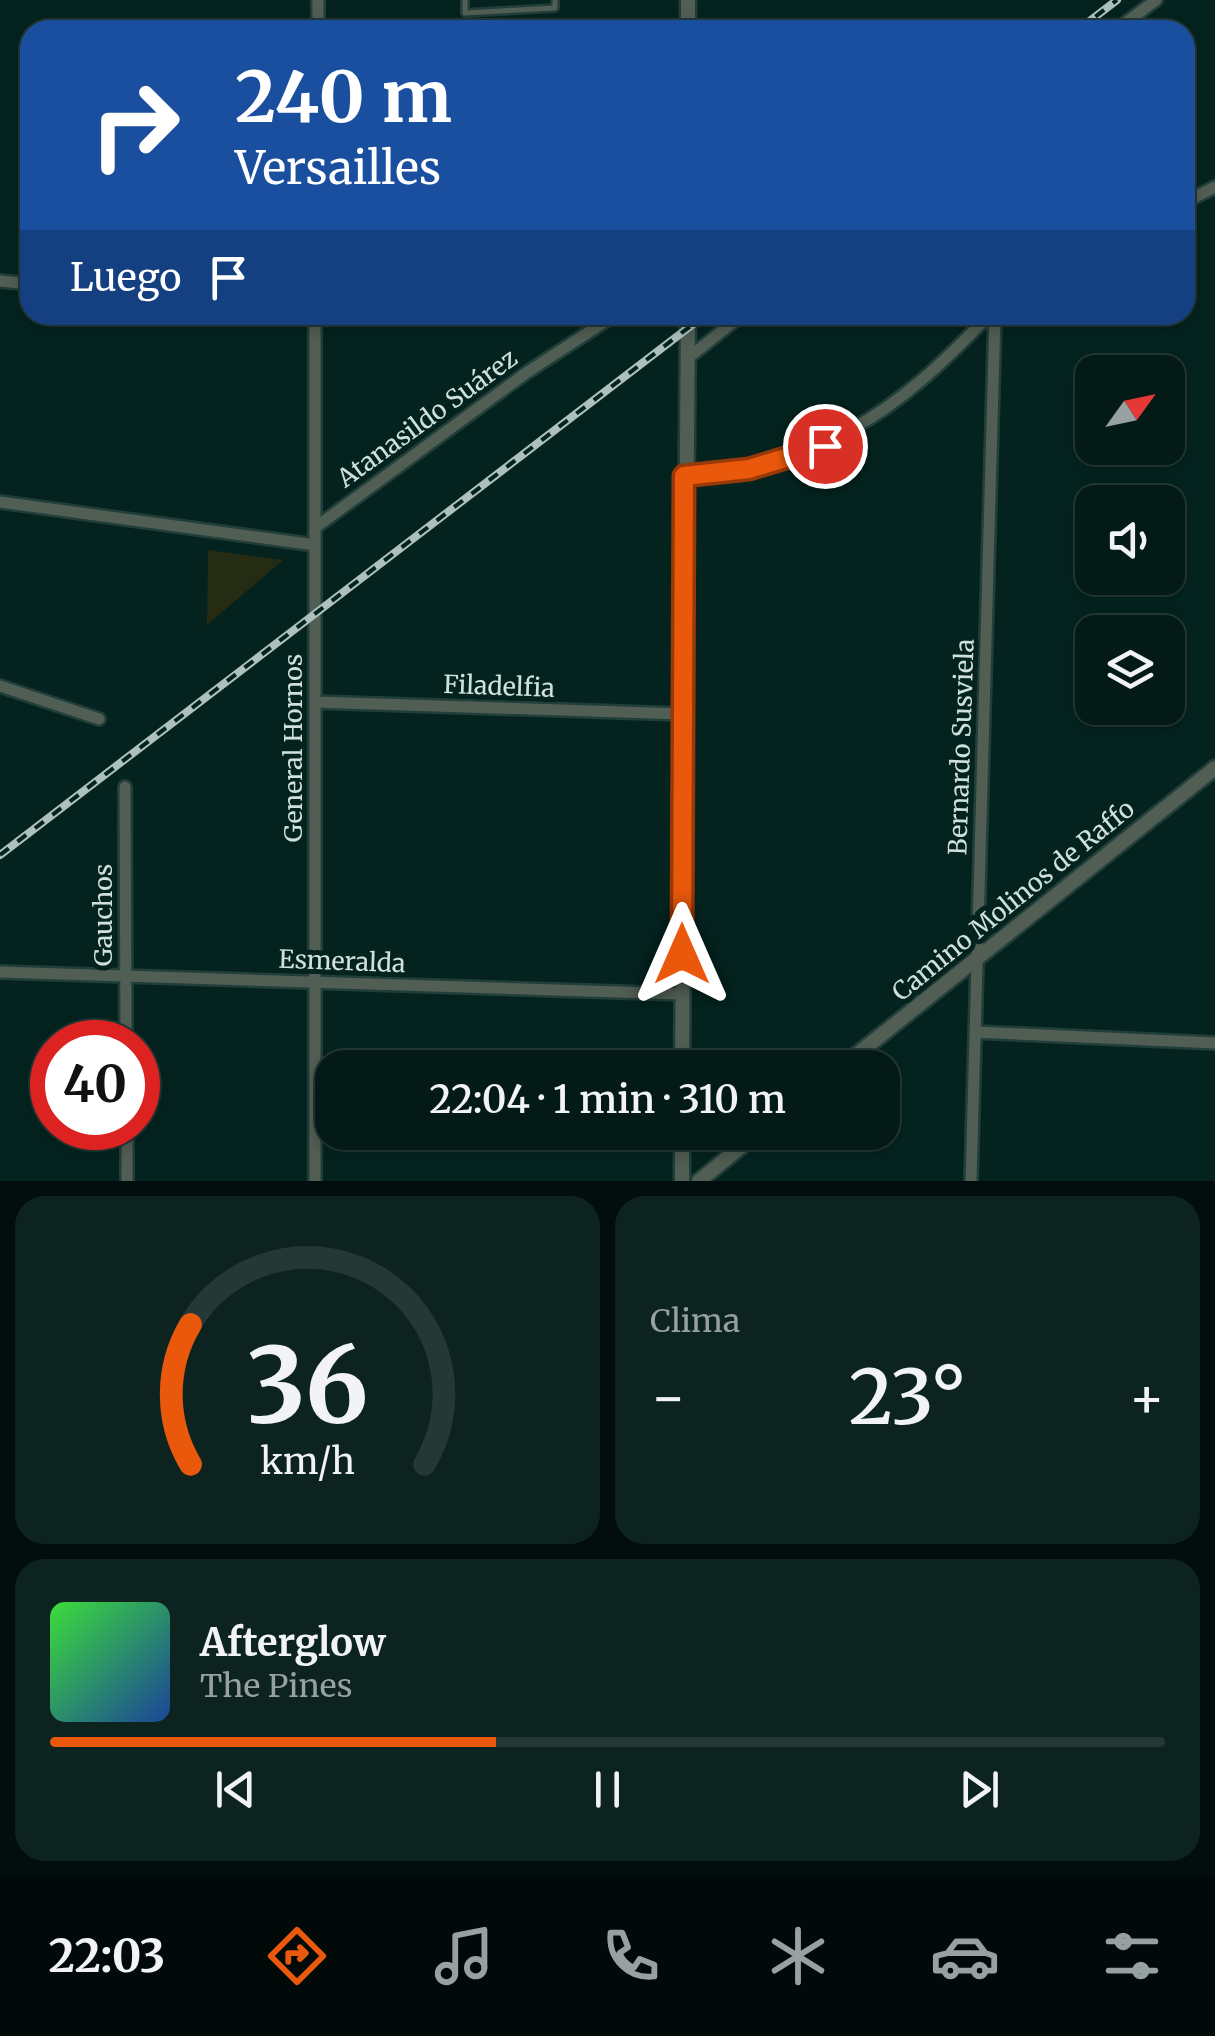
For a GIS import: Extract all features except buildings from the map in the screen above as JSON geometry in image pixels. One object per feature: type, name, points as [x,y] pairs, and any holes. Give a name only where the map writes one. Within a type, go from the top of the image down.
[{"type":"street","points":[[1129,20],[1156,0]]},
{"type":"street","name":"General Hornos","points":[[315,325],[315,1181]]},
{"type":"street","name":"Atanasildo Suárez","points":[[316,527],[526,373],[600,325]]},
{"type":"street","points":[[682,1050],[688,325]]},
{"type":"street","points":[[688,358],[729,325]]},
{"type":"street","points":[[684,476],[749,469],[825,446],[932,375],[982,325]]},
{"type":"street","name":"Bernardo Susviela","points":[[971,1181],[992,325]]},
{"type":"street","points":[[0,502],[315,545]]},
{"type":"street","points":[[0,686],[99,719]]},
{"type":"street","name":"Filadelfia","points":[[315,702],[682,714]]},
{"type":"street","name":"Camino Molinos de Raffo","points":[[862,1050],[1215,768]]},
{"type":"street","name":"Gauchos","points":[[126,788],[126,1020]]},
{"type":"street","name":"Esmeralda","points":[[0,972],[682,994]]},
{"type":"street","points":[[976,1032],[1215,1043]]},
{"type":"street","points":[[127,1150],[127,1181]]},
{"type":"street","points":[[682,1150],[682,1181]]},
{"type":"street","points":[[699,1181],[737,1150]]},
{"type":"lane","points":[[465,0],[465,13],[555,8],[555,0]]},
{"type":"green space","points":[[208,550],[283,560],[207,625]]},
{"type":"railway","points":[[1091,20],[1117,0]]},
{"type":"railway","points":[[0,855],[692,325]]},
{"type":"route","points":[[682,954],[684,476],[749,469],[825,446]]}]
